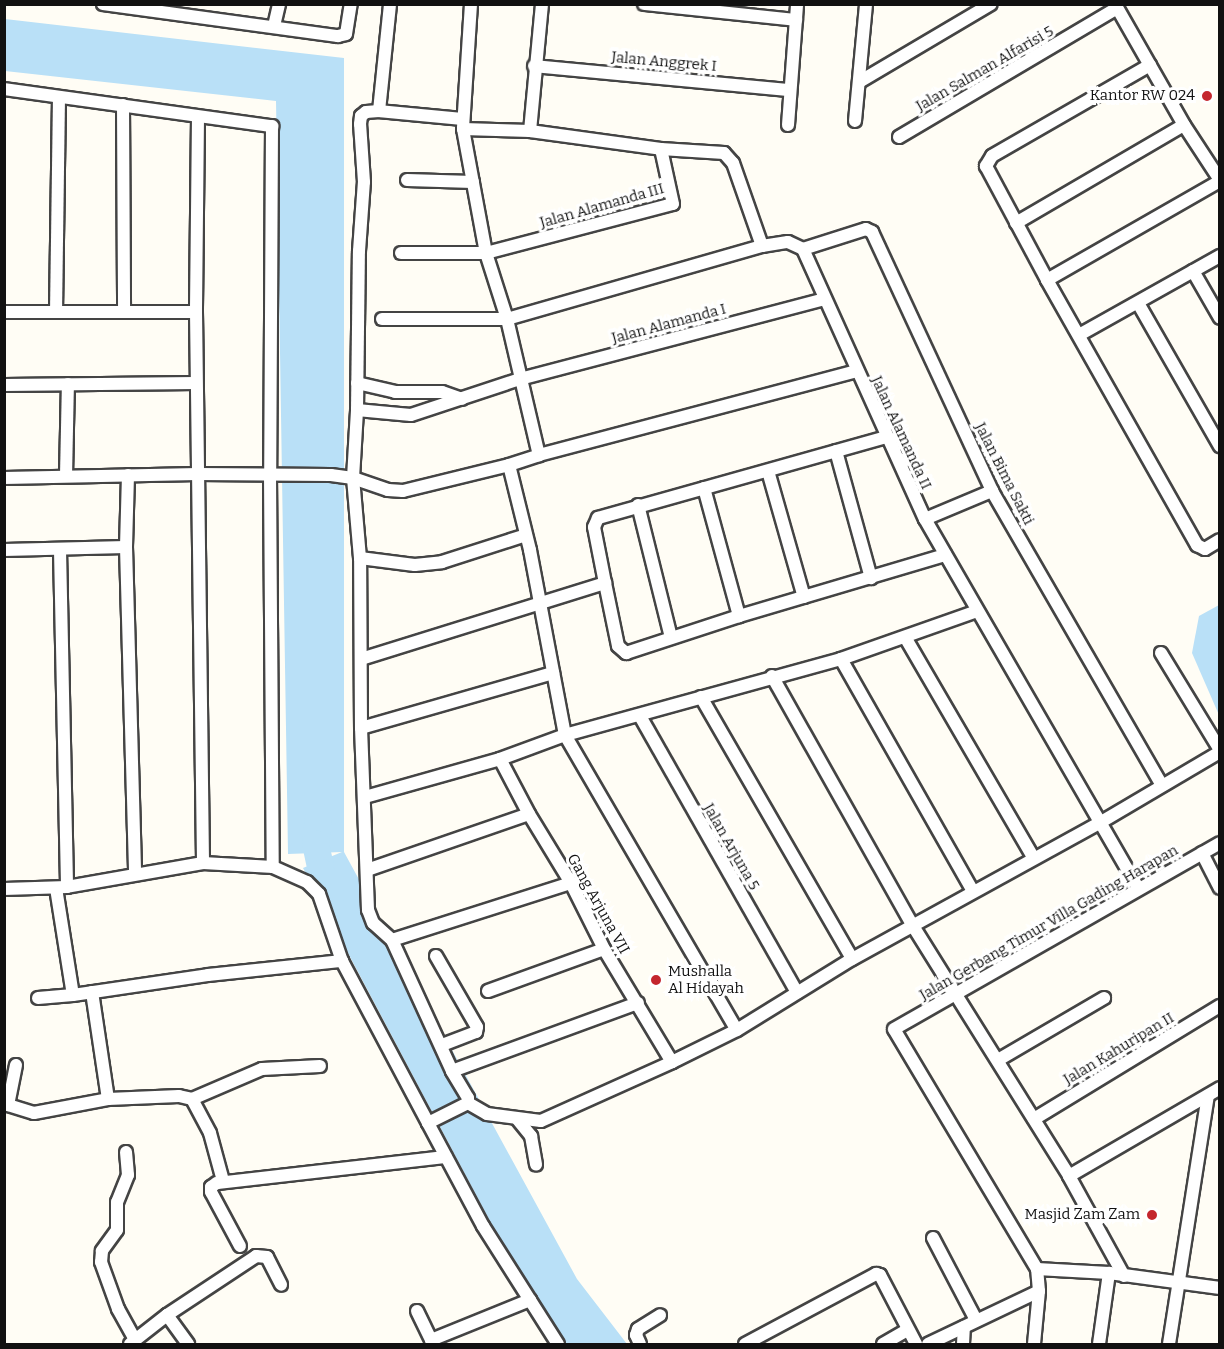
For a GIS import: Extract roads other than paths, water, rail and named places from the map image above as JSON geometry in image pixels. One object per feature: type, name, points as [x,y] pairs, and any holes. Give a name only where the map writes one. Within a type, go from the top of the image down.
[{"type":"street","points":[[103,4],[342,36],[346,34],[351,4]]},
{"type":"street","points":[[274,26],[279,4]]},
{"type":"street","points":[[379,111],[390,4]]},
{"type":"street","points":[[471,4],[462,124],[486,253],[507,319],[539,454]]},
{"type":"street","points":[[530,131],[534,66],[542,4]]},
{"type":"street","points":[[644,4],[796,20]]},
{"type":"street","points":[[788,125],[797,4]]},
{"type":"street","points":[[855,121],[866,4]]},
{"type":"street","points":[[859,82],[992,4]]},
{"type":"street","points":[[1047,280],[1220,180],[1184,125],[1116,6]]},
{"type":"street","name":"Jalan Salman Alfarisi 5","points":[[899,136],[1116,6]]},
{"type":"street","points":[[1150,65],[989,159],[987,171],[1197,545],[1205,549],[1220,540]]},
{"type":"street","name":"Jalan Anggrek I","points":[[534,66],[790,90]]},
{"type":"street","points":[[4,89],[272,126],[270,475],[273,867]]},
{"type":"street","points":[[56,312],[58,98]]},
{"type":"street","points":[[123,105],[124,312]]},
{"type":"street","points":[[468,1103],[467,1095],[452,1071],[392,940],[373,923],[368,910],[361,728],[360,558],[353,478],[357,410],[359,251],[364,182],[360,124],[362,116],[366,112],[379,111],[462,124],[662,149],[715,151],[730,158],[762,246]]},
{"type":"street","points":[[198,117],[196,383],[203,862]]},
{"type":"street","points":[[1016,224],[1184,125]]},
{"type":"street","name":"Jalan Alamanda III","points":[[486,253],[673,204],[662,149]]},
{"type":"street","points":[[407,180],[472,182]]},
{"type":"street","name":"Jalan Bima Sakti","points":[[803,249],[866,228],[872,232],[992,491],[1162,786]]},
{"type":"street","points":[[382,319],[507,319],[762,246],[788,242],[803,249]]},
{"type":"street","name":"Jalan Alamanda II","points":[[803,249],[856,371],[925,519],[1139,889]]},
{"type":"street","points":[[401,253],[486,253]]},
{"type":"street","points":[[1079,335],[1220,256]]},
{"type":"street","points":[[1193,271],[1220,318]]},
{"type":"street","name":"Jalan Alamanda I","points":[[357,410],[411,415],[520,379],[825,299]]},
{"type":"street","points":[[1138,303],[1220,446]]},
{"type":"street","points":[[4,312],[196,312]]},
{"type":"street","points":[[4,478],[198,474],[331,475],[353,478],[388,490],[402,491],[509,465],[539,454],[856,371]]},
{"type":"street","points":[[4,385],[196,383]]},
{"type":"street","points":[[357,383],[395,392],[442,392],[462,399]]},
{"type":"street","points":[[66,476],[68,384]]},
{"type":"street","points":[[886,437],[598,518],[594,527],[619,650],[626,653],[739,616],[945,555]]},
{"type":"street","points":[[836,451],[871,578]]},
{"type":"street","points":[[509,465],[526,535],[565,735],[737,1030]]},
{"type":"street","points":[[768,471],[804,597]]},
{"type":"street","points":[[128,475],[126,546],[135,873]]},
{"type":"street","points":[[704,488],[739,616]]},
{"type":"street","points":[[925,519],[992,491]]},
{"type":"street","points":[[638,505],[671,637]]},
{"type":"street","points":[[360,558],[415,565],[442,562],[526,535]]},
{"type":"street","points":[[4,550],[60,550],[126,546]]},
{"type":"street","points":[[60,550],[62,887],[73,995]]},
{"type":"street","points":[[361,659],[605,583]]},
{"type":"street","points":[[365,797],[500,759],[565,735],[640,716],[772,676],[841,659],[977,611]]},
{"type":"street","points":[[905,637],[1033,857]]},
{"type":"street","points":[[468,1103],[487,1114],[518,1120],[541,1120],[672,1062],[737,1030],[852,959],[1033,857],[1101,822],[1220,751],[1161,653]]},
{"type":"street","points":[[841,659],[973,891]]},
{"type":"street","points":[[361,728],[553,673]]},
{"type":"street","points":[[772,676],[914,926],[1069,1176],[1124,1276]]},
{"type":"street","points":[[701,697],[852,959]]},
{"type":"street","name":"Jalan Arjuna 5","points":[[640,716],[797,992]]},
{"type":"street","name":"Gang Arjuna VII","points":[[500,759],[529,814],[571,883],[604,949],[672,1062]]},
{"type":"street","points":[[367,870],[529,814]]},
{"type":"street","name":"Jalan Gerbang Timur Villa Gading Harapan","points":[[1036,1269],[894,1029],[1220,843]]},
{"type":"street","points":[[1202,853],[1220,888]]},
{"type":"street","points":[[4,889],[62,887],[203,862],[273,867],[314,887],[342,961],[446,1157],[483,1226],[557,1344]]},
{"type":"street","points":[[392,940],[571,883]]},
{"type":"street","points":[[488,991],[604,949]]},
{"type":"street","points":[[436,956],[477,1027],[476,1032],[442,1045]]},
{"type":"street","points":[[38,998],[198,976],[342,961]]},
{"type":"street","points":[[92,992],[108,1099]]},
{"type":"street","points":[[998,1060],[1104,998]]},
{"type":"street","points":[[452,1071],[638,1003]]},
{"type":"street","name":"Jalan Kahuripan II","points":[[1034,1119],[1220,1006]]},
{"type":"street","points":[[16,1065],[8,1105],[34,1113],[108,1099],[179,1096],[192,1099],[262,1069],[320,1066]]},
{"type":"street","points":[[1069,1176],[1220,1088]]},
{"type":"street","points":[[1169,1344],[1208,1096]]},
{"type":"street","points":[[192,1099],[210,1133],[223,1181]]},
{"type":"street","points":[[428,1123],[468,1103]]},
{"type":"street","points":[[518,1120],[531,1136],[536,1165]]},
{"type":"street","points":[[126,1152],[128,1175],[117,1202],[117,1230],[102,1251],[101,1262],[132,1342],[255,1256],[267,1257],[281,1285]]},
{"type":"street","points":[[240,1246],[211,1192],[212,1186],[223,1181],[446,1157]]},
{"type":"street","points":[[933,1238],[976,1320]]},
{"type":"street","points":[[1034,1344],[1039,1291],[1036,1269],[1108,1273],[1220,1288]]},
{"type":"street","points":[[1099,1344],[1108,1273]]},
{"type":"street","points":[[744,1344],[876,1274],[880,1275],[916,1344]]},
{"type":"street","points":[[928,1344],[1039,1291]]},
{"type":"street","points":[[417,1311],[432,1342],[530,1300]]},
{"type":"street","points":[[640,1344],[636,1335],[638,1329],[660,1315]]},
{"type":"street","points":[[167,1316],[188,1344]]},
{"type":"street","points":[[963,1344],[964,1327]]},
{"type":"street","points":[[883,1344],[907,1330]]},
{"type":"water","points":[[5,19],[344,58],[344,852],[577,1279],[627,1344],[560,1344],[540,1316],[303,868],[342,852],[288,854],[276,101],[5,71]]},
{"type":"water","points":[[1219,605],[1219,715],[1192,653],[1199,616]]},
{"type":"waterway","points":[[318,816],[315,843],[321,872],[331,895]]},
{"type":"place","name":"Kantor RW 024","points":[[1207,96]]},
{"type":"place","name":"Mushalla Al Hidayah","points":[[656,980]]},
{"type":"place","name":"Masjid Zam Zam","points":[[1152,1215]]}]
